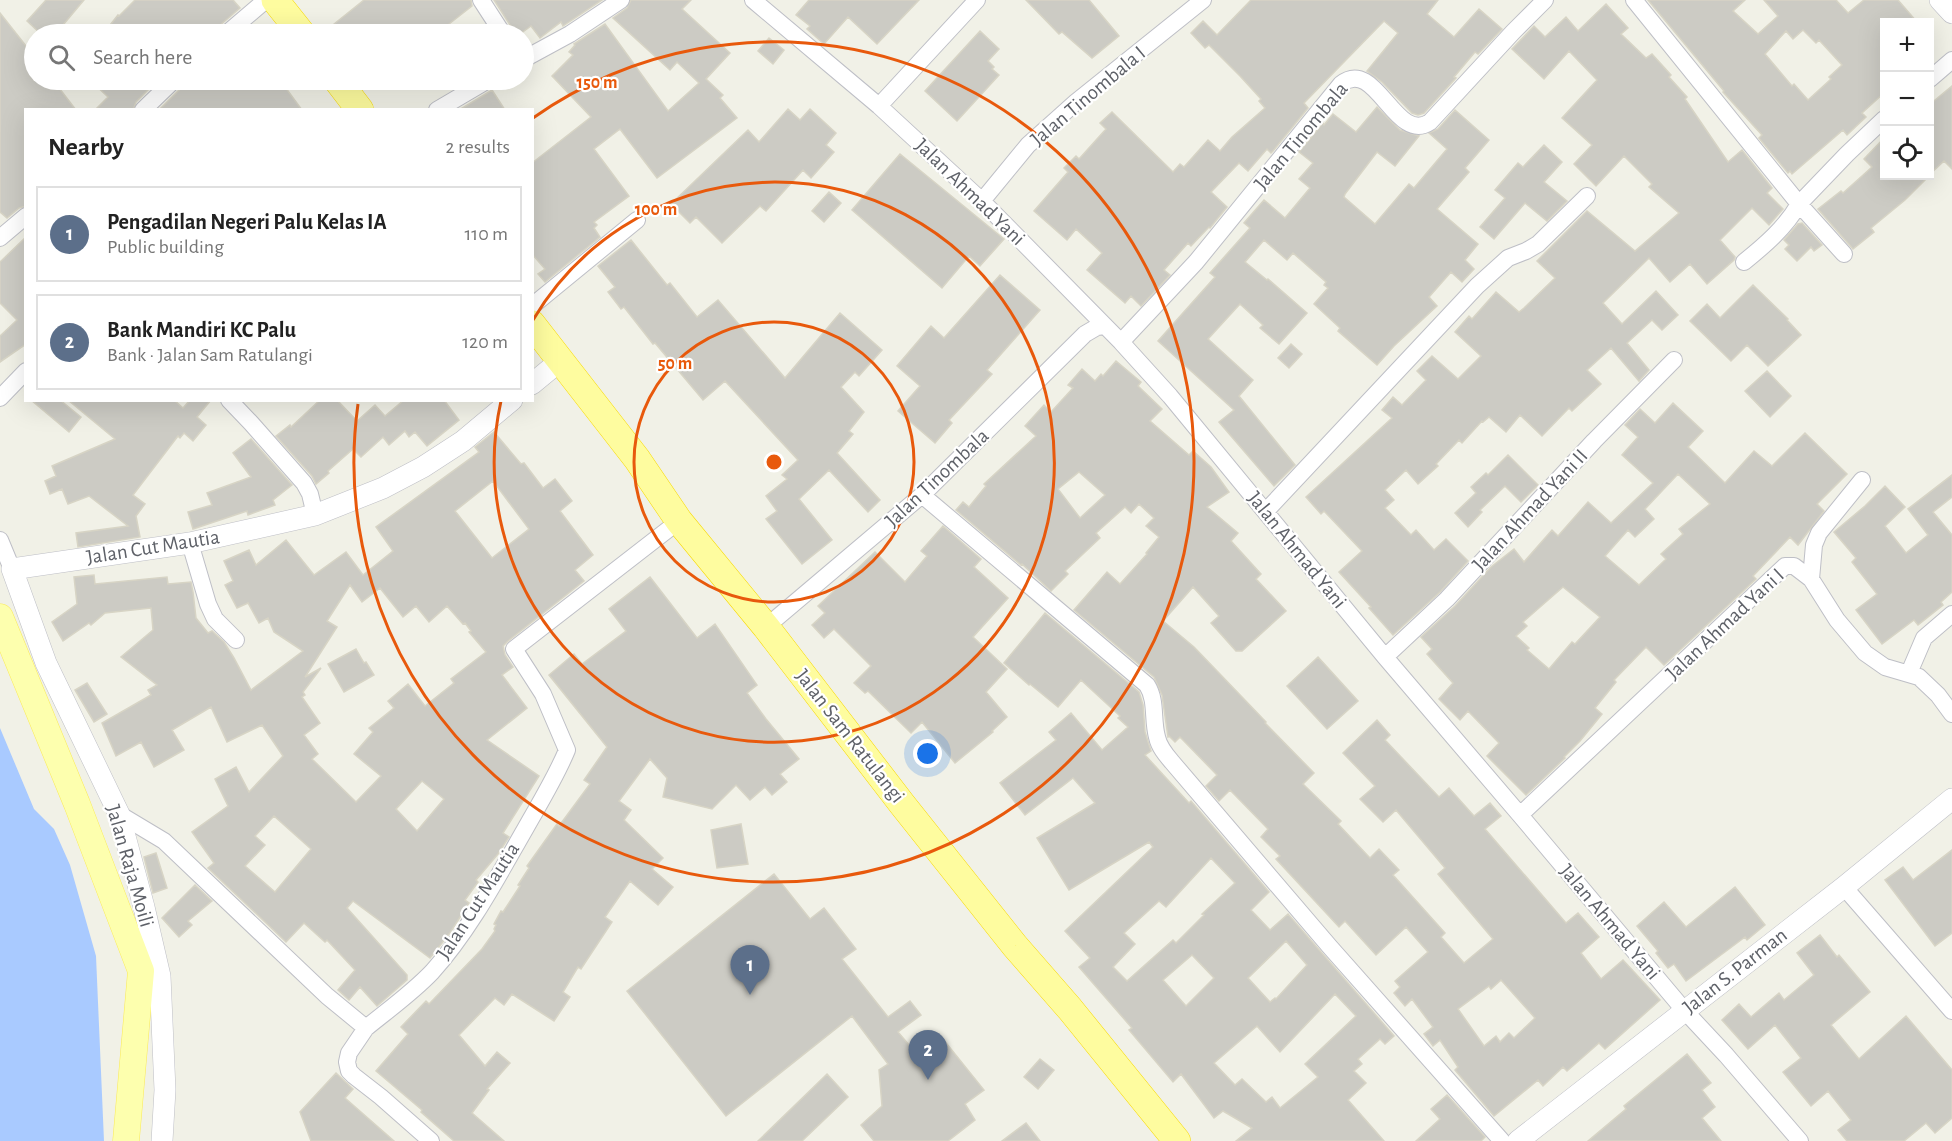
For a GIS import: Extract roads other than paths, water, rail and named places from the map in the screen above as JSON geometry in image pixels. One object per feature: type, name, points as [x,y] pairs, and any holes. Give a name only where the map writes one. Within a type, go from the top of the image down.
[{"type":"highway","points":[[276,0],[294,24]]},
{"type":"highway","points":[[345,90],[358,108]]},
{"type":"highway","name":"Jalan Sam Ratulangi","points":[[534,326],[637,459],[679,521],[766,627],[902,804],[1177,1141]]},
{"type":"main road","points":[[0,617],[77,804],[141,971],[126,1141]]},
{"type":"street","points":[[238,24],[266,0]]},
{"type":"street","points":[[482,0],[497,24]]},
{"type":"street","points":[[534,54],[570,34],[621,0]]},
{"type":"street","name":"Jalan Ahmad Yani","points":[[753,0],[879,106],[982,201],[1121,342],[1170,396],[1384,657],[1684,1010],[1726,1054],[1800,1141]]},
{"type":"street","points":[[879,106],[977,0]]},
{"type":"street","name":"Jalan Tinombala I","points":[[982,201],[1028,146],[1076,102],[1203,0]]},
{"type":"street","name":"Jalan Tinombala","points":[[1121,342],[1196,262],[1341,84],[1351,78],[1363,79],[1408,123],[1418,128],[1421,127],[1430,122],[1545,0]]},
{"type":"street","points":[[1634,0],[1799,204],[1844,254]]},
{"type":"street","points":[[1940,0],[1952,13]]},
{"type":"street","points":[[1934,75],[1952,60]]},
{"type":"street","points":[[145,108],[164,90]]},
{"type":"street","points":[[440,108],[471,90]]},
{"type":"street","points":[[1744,262],[1776,234],[1790,219],[1799,204],[1880,123]]},
{"type":"street","points":[[1266,511],[1477,286],[1508,258],[1538,244],[1587,196]]},
{"type":"street","points":[[0,238],[24,218]]},
{"type":"street","points":[[534,304],[637,220]]},
{"type":"street","name":"Jalan Tinombala","points":[[766,627],[922,495],[1085,334],[1104,326]]},
{"type":"street","points":[[534,382],[561,360]]},
{"type":"street","name":"Jalan Ahmad Yani II","points":[[1384,657],[1447,599],[1594,441],[1674,360]]},
{"type":"street","points":[[0,398],[24,373]]},
{"type":"street","points":[[231,402],[303,483],[315,515]]},
{"type":"street","name":"Jalan Cut Mautia","points":[[12,569],[190,543],[315,515],[383,488],[423,467],[463,441],[510,402]]},
{"type":"street","points":[[1811,579],[1814,545],[1819,533],[1862,480]]},
{"type":"street","points":[[922,495],[1147,685],[1153,694],[1157,738],[1162,750],[1330,946],[1502,1141]]},
{"type":"street","name":"Jalan Cut Mautia","points":[[366,1028],[408,995],[431,973],[455,944],[492,887],[556,776],[567,750],[543,694],[514,649],[679,521]]},
{"type":"street","name":"Jalan Raja Moili","points":[[0,540],[46,663],[119,814],[160,976],[165,1090],[162,1141]]},
{"type":"street","points":[[190,543],[208,604],[215,619],[236,640]]},
{"type":"street","name":"Jalan Ahmad Yani I","points":[[1520,815],[1785,566],[1794,566],[1811,579],[1837,620],[1865,653],[1885,667],[1909,673],[1929,684],[1952,714]]},
{"type":"street","points":[[1909,673],[1924,638],[1952,614]]},
{"type":"street","name":"Jalan S. Parman","points":[[1518,1141],[1952,800]]},
{"type":"street","points":[[119,814],[164,841],[327,996],[366,1028],[349,1053],[347,1062],[349,1071],[431,1141]]},
{"type":"street","points":[[1844,887],[1952,1011]]},
{"type":"water","points":[[0,728],[34,809],[54,829],[70,865],[96,956],[104,1141],[0,1141]]},
{"type":"place","name":"Pengadilan Negeri Palu Kelas IA","points":[[750,995]]},
{"type":"place","name":"Bank Mandiri KC Palu","points":[[928,1080]]}]
